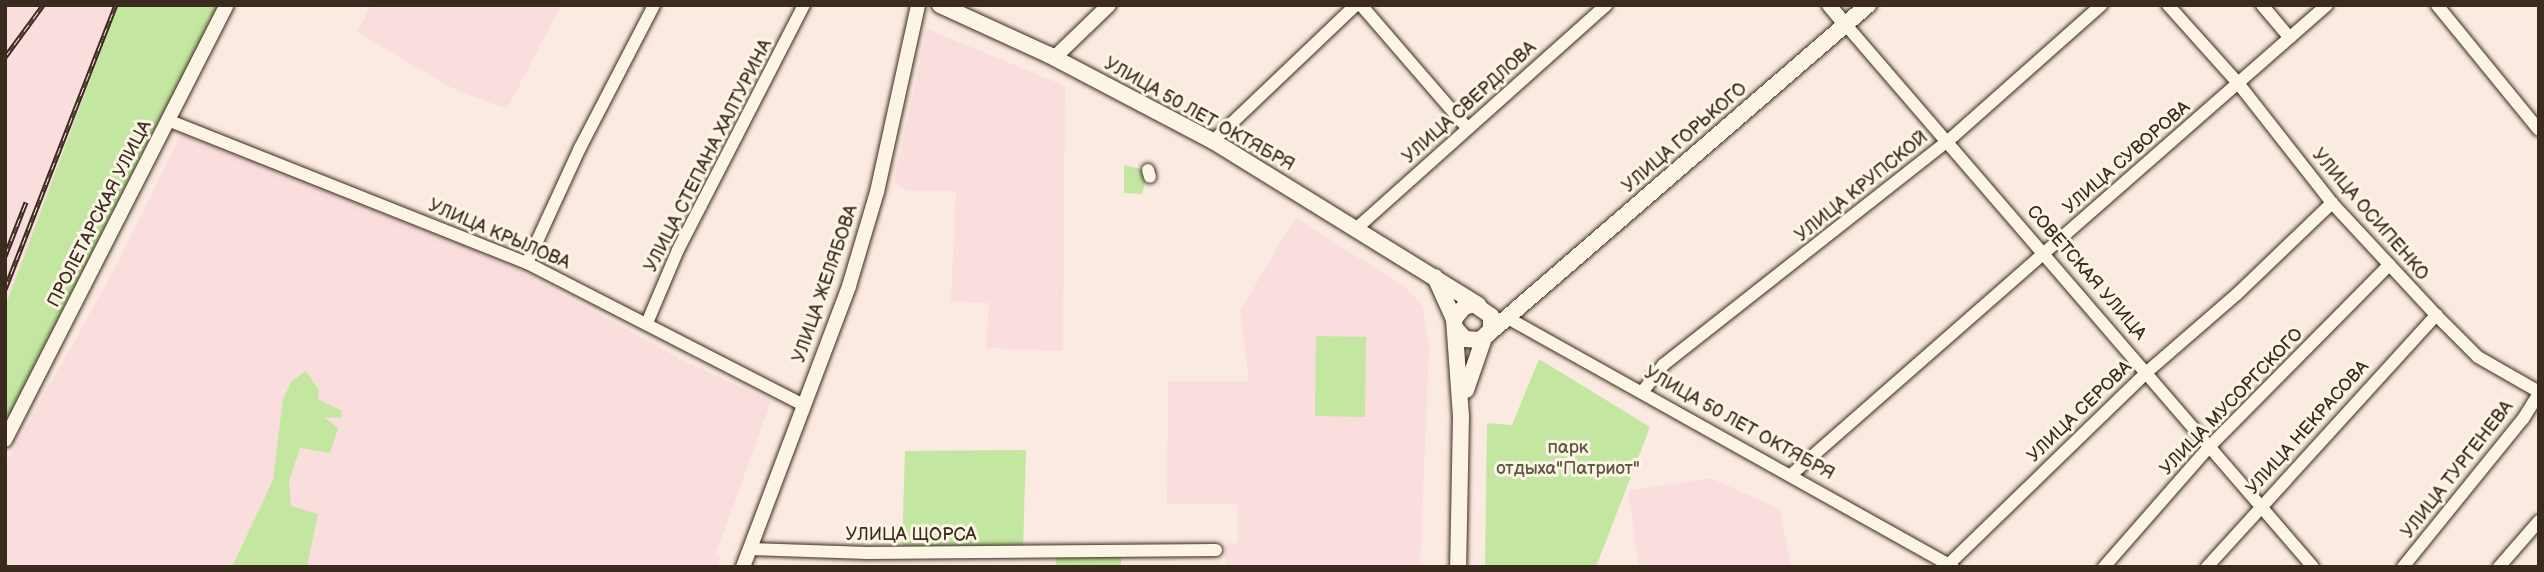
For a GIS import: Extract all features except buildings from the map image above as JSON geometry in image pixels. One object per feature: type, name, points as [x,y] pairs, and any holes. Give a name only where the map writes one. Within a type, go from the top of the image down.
[{"type":"main road","name":"УЛИЦА 50 ЛЕТ ОКТЯБРЯ","points":[[940,5],[1054,58],[1213,141],[1358,227],[1482,306]]},
{"type":"main road","name":"УЛИЦА ГОРЬКОГО","points":[[1486,336],[1524,299],[1868,5]]},
{"type":"main road","points":[[1431,273],[1455,324],[1469,341],[1486,336]]},
{"type":"main road","name":"УЛИЦА ГОРЬКОГО","points":[[1482,306],[1503,311],[1524,299]]},
{"type":"main road","points":[[1458,567],[1461,416],[1455,324],[1464,307],[1482,306],[1492,320],[1468,375],[1461,416]]},
{"type":"street","name":"ПРОЛЕТАРСКАЯ УЛИЦА","points":[[5,440],[227,5]]},
{"type":"street","points":[[527,263],[580,148],[654,5]]},
{"type":"street","name":"УЛИЦА СТЕПАНА ХАЛТУРИНА","points":[[647,323],[678,250],[804,5]]},
{"type":"street","name":"УЛИЦА ЖЕЛЯБОВА","points":[[743,567],[843,304],[877,192],[918,5]]},
{"type":"street","points":[[1054,58],[1109,5]]},
{"type":"street","points":[[1213,141],[1229,121],[1358,5],[1467,128]]},
{"type":"street","name":"УЛИЦА СВЕРДЛОВА","points":[[1358,227],[1606,5]]},
{"type":"street","name":"СОВЕТСКАЯ УЛИЦА","points":[[1829,5],[2147,372],[2259,508],[2313,567]]},
{"type":"street","name":"УЛИЦА КРУПСКОЙ","points":[[1643,391],[1663,365],[1948,141],[2101,5]]},
{"type":"street","name":"УЛИЦА ОСИПЕНКО","points":[[2168,5],[2238,83],[2332,203],[2436,315],[2478,357],[2539,392]]},
{"type":"street","points":[[2262,5],[2290,38]]},
{"type":"street","name":"УЛИЦА СУВОРОВА","points":[[1791,474],[1856,414],[2045,254],[2327,5]]},
{"type":"street","points":[[2437,5],[2539,130]]},
{"type":"street","name":"УЛИЦА КРЫЛОВА","points":[[170,121],[527,263],[803,405]]},
{"type":"street","name":"УЛИЦА СЕРОВА","points":[[1951,566],[2147,372],[2237,295],[2332,203]]},
{"type":"street","name":"УЛИЦА МУСОРГСКОГО","points":[[2104,567],[2210,446],[2389,265]]},
{"type":"street","name":"УЛИЦА НЕКРАСОВА","points":[[2207,567],[2436,315]]},
{"type":"street","name":"УЛИЦА 50 ЛЕТ ОКТЯБРЯ","points":[[1506,317],[1643,391],[1951,566]]},
{"type":"street","name":"УЛИЦА ТУРГЕНЕВА","points":[[2403,567],[2523,419],[2539,392]]},
{"type":"street","points":[[2499,567],[2539,521]]},
{"type":"street","name":"УЛИЦА ЩОРСА","points":[[750,549],[868,553],[1216,550]]},
{"type":"shaded area","points":[[5,5],[118,5],[5,307]]},
{"type":"shaded area","points":[[371,5],[561,5],[507,109],[452,88],[357,32]]},
{"type":"shaded area","points":[[927,29],[1065,86],[1063,351],[986,348],[989,303],[951,301],[956,191],[908,191],[894,183]]},
{"type":"shaded area","points":[[182,132],[397,215],[506,264],[686,362],[771,401],[716,553],[721,556],[717,567],[5,567],[5,465],[115,268]]},
{"type":"shaded area","points":[[1295,218],[1407,288],[1423,307],[1429,348],[1420,567],[1225,567],[1226,544],[1238,543],[1238,504],[1167,504],[1168,381],[1249,381],[1240,311]]},
{"type":"shaded area","points":[[1710,478],[1780,509],[1791,567],[1639,567],[1628,491]]},
{"type":"green space","points":[[118,5],[222,5],[5,427],[5,307]]},
{"type":"green space","points":[[1124,165],[1148,171],[1142,194],[1124,193]]},
{"type":"green space","points":[[1316,336],[1366,337],[1365,417],[1315,416]]},
{"type":"green space","name":"парк отдыха\"Патриот\"","points":[[1539,359],[1650,427],[1596,567],[1485,567],[1487,423],[1512,425]]},
{"type":"green space","points":[[306,371],[319,390],[318,399],[342,411],[341,418],[324,417],[338,428],[330,453],[300,448],[289,481],[291,506],[318,514],[307,567],[232,567],[273,480],[283,399],[292,381]]},
{"type":"green space","points":[[1026,450],[1023,549],[902,549],[905,451]]},
{"type":"green space","points":[[1056,557],[1121,557],[1121,567],[1056,567]]},
{"type":"railway","points":[[5,57],[43,5]]},
{"type":"railway","points":[[5,289],[116,5]]},
{"type":"railway","points":[[5,256],[26,202]]}]
